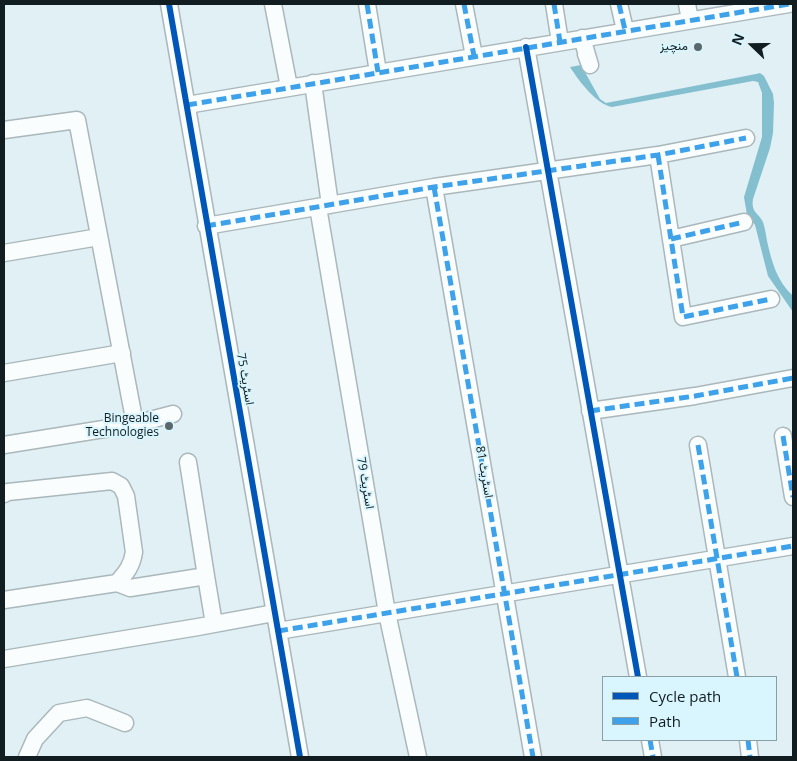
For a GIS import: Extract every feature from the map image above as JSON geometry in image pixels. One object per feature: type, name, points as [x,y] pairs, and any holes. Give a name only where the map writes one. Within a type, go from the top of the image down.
[{"type":"street","name":"اسٹریٹ 75","points":[[169,4],[206,226],[300,757]]},
{"type":"street","points":[[273,4],[289,87]]},
{"type":"street","points":[[367,4],[378,72]]},
{"type":"street","points":[[464,4],[474,56]]},
{"type":"street","points":[[554,4],[560,42]]},
{"type":"street","points":[[619,4],[625,30]]},
{"type":"street","points":[[186,105],[582,38],[625,30],[688,12],[790,4]]},
{"type":"street","points":[[582,38],[586,54]]},
{"type":"street","points":[[526,47],[638,676]]},
{"type":"street","name":"اسٹریٹ 79","points":[[313,83],[324,206],[387,613],[418,757]]},
{"type":"street","points":[[4,130],[77,120],[135,424]]},
{"type":"street","points":[[206,226],[434,187],[658,155],[746,138]]},
{"type":"street","points":[[658,155],[683,317],[771,299]]},
{"type":"street","name":"اسٹریٹ 81","points":[[434,187],[533,757]]},
{"type":"street","points":[[671,239],[744,222]]},
{"type":"street","points":[[4,253],[99,237]]},
{"type":"street","points":[[4,373],[122,353]]},
{"type":"street","points":[[590,412],[695,396],[793,378]]},
{"type":"street","points":[[4,445],[135,424],[173,414]]},
{"type":"street","points":[[783,436],[793,497]]},
{"type":"street","points":[[698,445],[737,676]]},
{"type":"street","points":[[188,462],[214,624]]},
{"type":"street","points":[[4,494],[100,481],[112,481],[121,486],[126,496],[134,552],[133,561],[127,572],[117,583]]},
{"type":"street","points":[[278,631],[793,546]]},
{"type":"street","points":[[4,600],[117,583],[130,588],[206,576]]},
{"type":"street","points":[[4,658],[274,613]]},
{"type":"street","points":[[27,757],[35,739],[60,713],[87,708],[124,722]]},
{"type":"street","points":[[650,741],[653,757]]},
{"type":"street","points":[[748,741],[750,757]]},
{"type":"water","points":[[581,65],[600,99],[606,103],[760,73],[764,76],[773,94],[773,133],[753,199],[753,207],[763,222],[776,271],[787,290],[793,296],[793,312],[768,276],[755,225],[747,215],[744,197],[762,137],[762,93],[758,82],[753,81],[612,107],[594,97],[570,67]]},
{"type":"marked path","points":[[367,4],[378,72]]},
{"type":"marked path","points":[[464,4],[474,56]]},
{"type":"marked path","points":[[554,4],[560,42]]},
{"type":"marked path","points":[[619,4],[625,30]]},
{"type":"marked path","points":[[187,105],[789,4]]},
{"type":"marked path","points":[[206,226],[434,187],[658,155],[746,138]]},
{"type":"marked path","points":[[658,155],[683,317],[771,299]]},
{"type":"marked path","points":[[434,187],[533,757]]},
{"type":"marked path","points":[[671,239],[744,222]]},
{"type":"marked path","points":[[590,411],[695,396],[793,378]]},
{"type":"marked path","points":[[783,436],[793,497]]},
{"type":"marked path","points":[[698,445],[737,676]]},
{"type":"marked path","points":[[278,631],[793,546]]},
{"type":"marked path","points":[[650,741],[653,757]]},
{"type":"marked path","points":[[748,741],[750,757]]},
{"type":"cycle path","points":[[169,4],[300,757]]},
{"type":"cycle path","points":[[526,47],[638,676]]},
{"type":"place","name":"منچیز","points":[[698,47]]},
{"type":"place","name":"Bingeable Technologies","points":[[169,426]]}]
